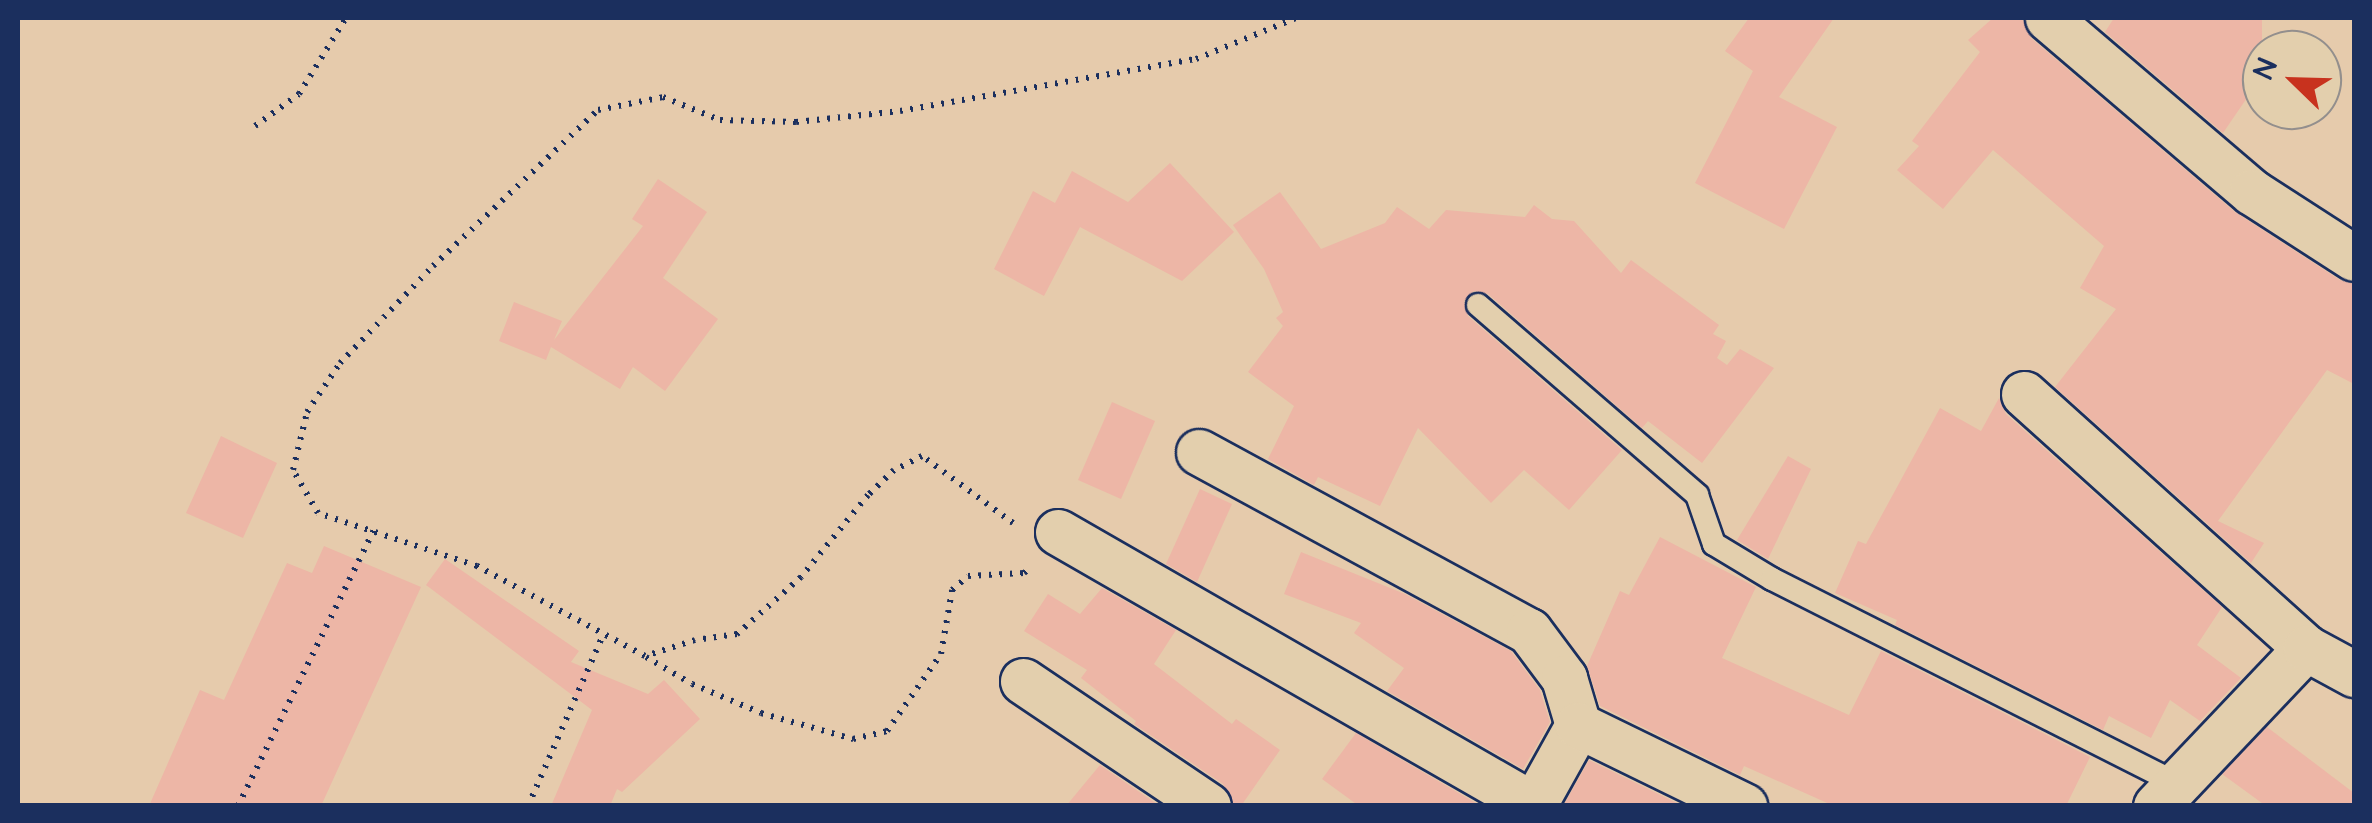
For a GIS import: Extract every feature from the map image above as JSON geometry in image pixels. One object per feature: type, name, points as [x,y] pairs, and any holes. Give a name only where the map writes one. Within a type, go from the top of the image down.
[{"type":"street","points":[[2048,18],[2252,192],[2354,258]]},
{"type":"street","points":[[2024,394],[2306,648],[2354,674]]},
{"type":"street","points":[[1037,540],[1533,805],[1578,724],[1564,678],[1529,631],[1200,452]]},
{"type":"street","points":[[2178,798],[2306,648]]},
{"type":"street","points":[[1023,681],[1208,806]]},
{"type":"street","points":[[1578,724],[1744,806]]},
{"type":"lane","points":[[1478,305],[1697,495],[1714,544],[2178,798]]},
{"type":"path","points":[[256,126],[300,94],[346,18]]},
{"type":"path","points":[[645,656],[695,640],[737,634],[801,577],[868,495],[894,470],[922,456],[1037,540],[1024,573],[968,576],[952,590],[942,654],[887,731],[853,739],[761,714],[692,684],[477,566],[427,552],[375,528],[318,513],[293,470],[307,412],[340,364],[433,266],[598,110],[663,97],[720,120],[796,122],[900,111],[1196,58],[1296,18]]},
{"type":"path","points":[[238,806],[375,528]]},
{"type":"path","points":[[528,806],[604,636]]},
{"type":"building","points":[[1749,18],[1834,18],[1779,97],[1837,127],[1784,229],[1695,183],[1753,71],[1725,51]]},
{"type":"building","points":[[1993,18],[2022,18],[2031,38],[2235,212],[2340,280],[2354,284],[2354,384],[2327,370],[2218,521],[2264,543],[2251,563],[2055,387],[2116,309],[2080,288],[2104,246],[1993,150],[1943,209],[1897,170],[1919,146],[1912,141],[1980,52],[1968,40]]},
{"type":"building","points":[[2114,18],[2262,18],[2262,30],[2242,30],[2242,105],[2223,133],[2105,32]]},
{"type":"building","points":[[1170,163],[1234,232],[1182,281],[1080,227],[1044,296],[994,269],[1033,191],[1055,203],[1072,171],[1128,202]]},
{"type":"building","points":[[658,179],[707,212],[663,278],[718,319],[665,391],[633,367],[620,389],[551,347],[546,360],[499,341],[514,302],[562,321],[554,340],[643,226],[632,219]]},
{"type":"building","points":[[1280,192],[1321,249],[1385,223],[1397,207],[1429,229],[1446,210],[1525,217],[1534,205],[1552,219],[1574,221],[1621,273],[1631,260],[1719,325],[1713,334],[1726,341],[1717,358],[1727,365],[1740,349],[1774,368],[1702,463],[1648,421],[1642,428],[1488,294],[1474,291],[1464,301],[1468,316],[1622,450],[1569,510],[1524,470],[1491,503],[1418,428],[1380,506],[1318,477],[1314,485],[1268,459],[1294,406],[1248,372],[1283,326],[1276,318],[1283,312],[1264,269],[1233,225]]},
{"type":"building","points":[[1999,398],[2006,414],[2222,607],[2197,645],[2241,678],[2200,721],[2170,700],[2151,738],[2109,716],[2103,730],[1895,625],[1897,620],[1835,593],[1858,541],[1866,544],[1940,408],[1981,431]]},
{"type":"building","points":[[1112,402],[1155,421],[1121,499],[1078,480]]},
{"type":"building","points":[[221,436],[277,463],[243,538],[186,513]]},
{"type":"building","points":[[1788,456],[1811,469],[1768,559],[1737,540]]},
{"type":"building","points":[[1200,489],[1232,504],[1197,582],[1166,564]]},
{"type":"building","points":[[1660,537],[1756,587],[1722,658],[1849,715],[1881,651],[2090,757],[2066,806],[1834,806],[1744,766],[1740,775],[1600,706],[1587,666],[1620,591],[1629,595]]},
{"type":"building","points":[[324,546],[421,587],[321,806],[149,806],[200,690],[224,700],[287,563],[312,573]]},
{"type":"building","points":[[1301,552],[1405,594],[1511,651],[1540,690],[1550,722],[1523,769],[1387,691],[1404,668],[1354,633],[1361,623],[1284,594]]},
{"type":"building","points":[[445,559],[579,651],[571,662],[648,694],[664,680],[700,719],[622,792],[617,789],[610,806],[551,806],[592,710],[426,585]]},
{"type":"building","points":[[1102,588],[1176,630],[1154,664],[1232,724],[1236,719],[1280,750],[1241,806],[1234,806],[1223,784],[1134,724],[1136,721],[1081,678],[1087,670],[1024,631],[1048,594],[1080,614]]},
{"type":"building","points":[[2267,727],[2354,793],[2354,806],[2266,806],[2222,774]]},
{"type":"building","points":[[1356,733],[1481,806],[1359,806],[1322,779]]},
{"type":"building","points":[[1589,760],[1683,806],[1563,806]]},
{"type":"building","points":[[1100,765],[1160,806],[1066,806]]}]
